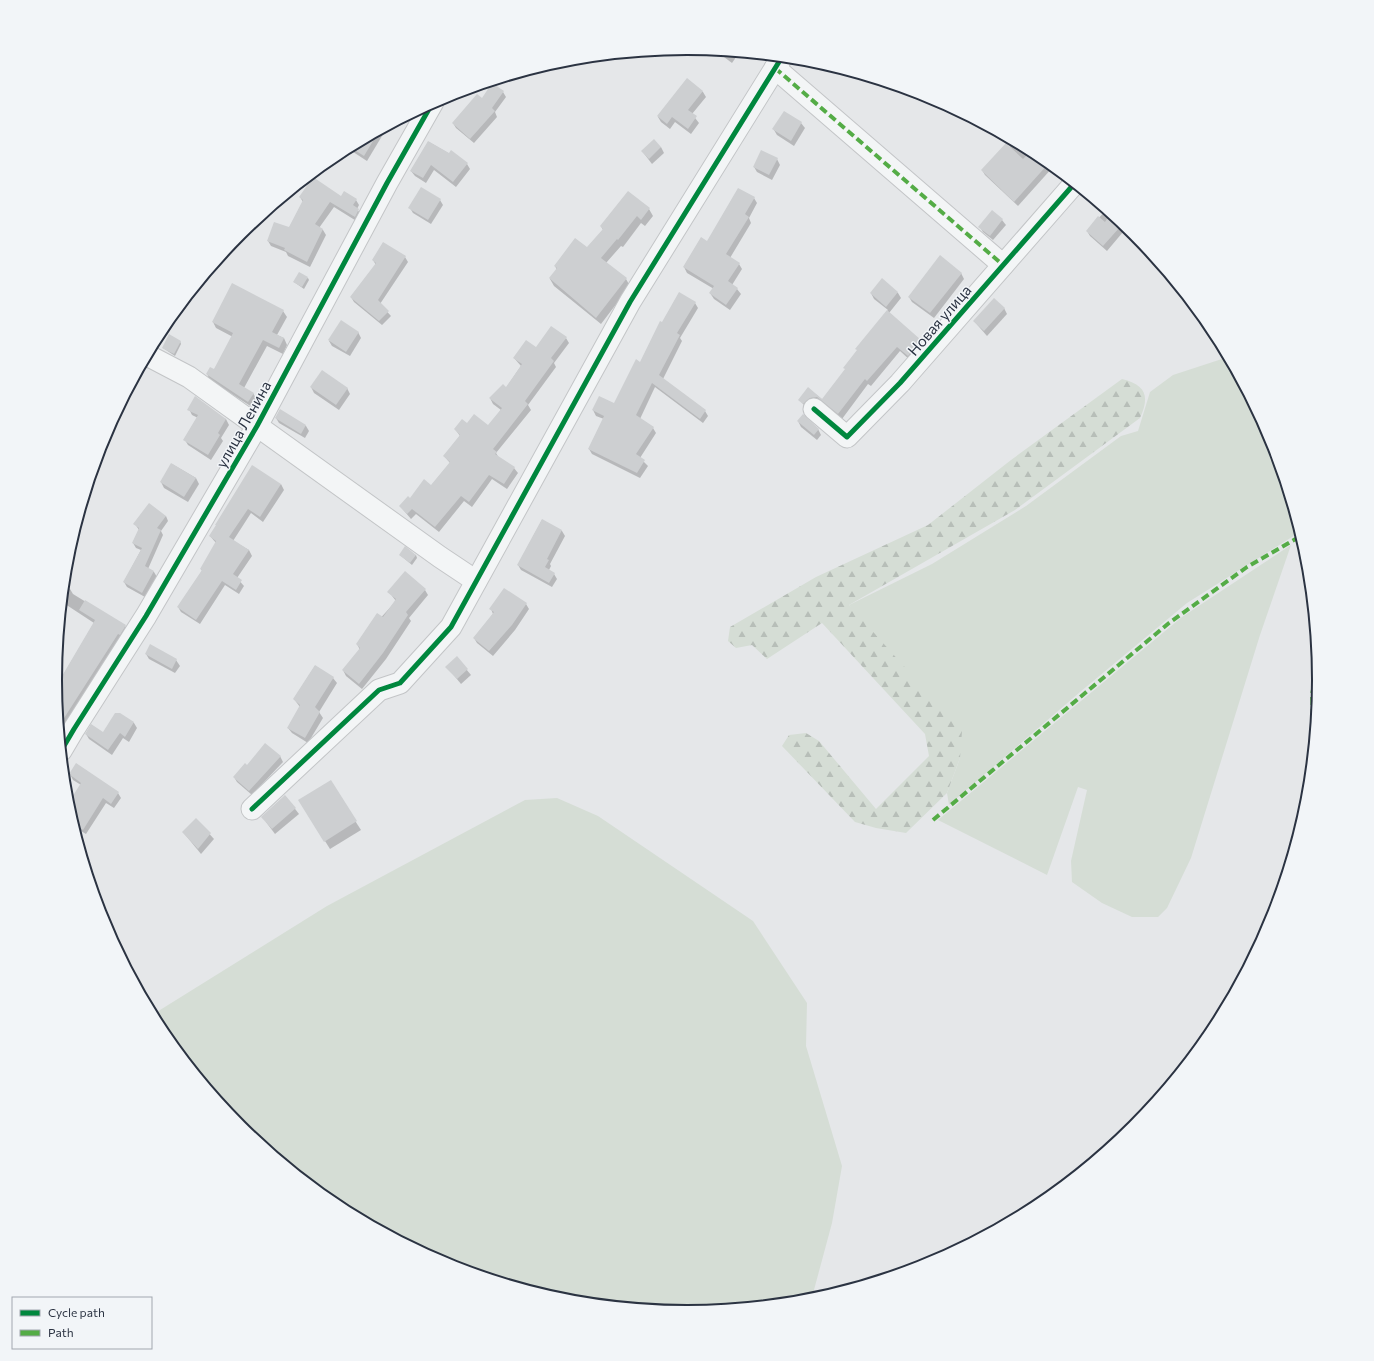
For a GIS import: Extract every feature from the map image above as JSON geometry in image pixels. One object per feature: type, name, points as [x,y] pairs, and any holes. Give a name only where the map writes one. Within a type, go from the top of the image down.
[{"type":"street","points":[[252,809],[379,690],[400,683],[451,626],[630,302],[778,63],[1003,265]]},
{"type":"street","name":"улица Ленина","points":[[65,744],[146,616],[257,426],[427,112]]},
{"type":"street","name":"Новая улица","points":[[814,409],[847,437],[900,383],[1071,187]]},
{"type":"street","points":[[152,357],[189,377],[440,557],[476,581]]},
{"type":"green space","points":[[1223,359],[1248,404],[1265,441],[1279,479],[1295,535],[1187,603],[1080,692],[949,805],[947,793],[960,758],[849,605],[932,564],[1026,506],[1121,436],[1138,431],[1150,392],[1173,375]]},
{"type":"green space","points":[[1122,379],[1130,381],[1141,388],[1144,392],[1145,403],[1140,418],[1015,510],[849,605],[962,731],[960,758],[947,793],[906,833],[876,828],[855,822],[782,746],[789,735],[806,733],[819,741],[876,809],[929,756],[925,734],[822,623],[767,659],[752,645],[736,648],[728,641],[730,627],[816,577],[928,525],[1011,460]]},
{"type":"green space","points":[[1291,545],[1260,635],[1191,858],[1167,908],[1158,917],[1132,917],[1102,903],[1072,882],[1071,861],[1087,790],[1078,787],[1047,875],[938,820],[1182,617]]},
{"type":"green space","points":[[557,798],[598,816],[753,921],[807,1003],[806,1046],[842,1166],[832,1223],[813,1293],[769,1301],[728,1305],[646,1305],[605,1301],[525,1285],[486,1273],[448,1258],[410,1241],[339,1201],[306,1177],[275,1151],[245,1123],[217,1093],[191,1061],[157,1012],[327,906],[525,800]]},
{"type":"building","points":[[687,78],[703,91],[688,110],[697,116],[688,129],[672,117],[667,124],[657,116]]},
{"type":"building","points":[[495,85],[504,91],[492,108],[495,111],[470,139],[452,123],[477,94],[482,98],[489,87]]},
{"type":"building","points":[[784,111],[802,122],[791,141],[772,129]]},
{"type":"building","points":[[374,139],[364,156],[355,150]]},
{"type":"building","points":[[654,139],[661,147],[649,159],[641,151]]},
{"type":"building","points":[[428,141],[449,153],[451,150],[468,163],[453,182],[431,165],[423,178],[410,171]]},
{"type":"building","points":[[1006,143],[1023,159],[1027,155],[1045,167],[1014,202],[981,170]]},
{"type":"building","points":[[761,150],[778,158],[769,175],[753,167]]},
{"type":"building","points":[[314,178],[341,196],[344,191],[357,199],[353,205],[359,209],[355,217],[330,202],[315,224],[323,229],[307,262],[284,250],[285,248],[267,241],[274,222],[289,227],[303,200],[299,197],[310,181]]},
{"type":"building","points":[[421,187],[441,199],[428,220],[408,208]]},
{"type":"building","points":[[738,188],[755,197],[745,214],[749,217],[726,254],[740,263],[728,281],[738,288],[726,305],[709,293],[714,286],[683,267],[701,237],[707,241]]},
{"type":"building","points":[[628,191],[650,208],[641,220],[637,216],[601,258],[627,278],[596,318],[549,278],[557,268],[554,266],[575,238],[587,247],[603,229],[600,226]]},
{"type":"building","points":[[992,210],[1003,219],[990,236],[978,227]]},
{"type":"building","points":[[1098,216],[1105,222],[1107,218],[1119,228],[1103,246],[1086,231]]},
{"type":"building","points":[[383,242],[406,256],[378,300],[389,311],[379,321],[350,297],[376,263],[372,260]]},
{"type":"building","points":[[940,255],[962,273],[930,313],[908,297]]},
{"type":"building","points":[[299,272],[308,277],[302,287],[293,282]]},
{"type":"building","points":[[882,278],[898,292],[886,307],[870,293]]},
{"type":"building","points":[[232,283],[284,310],[272,332],[284,338],[279,348],[263,340],[239,384],[254,393],[248,402],[206,374],[210,367],[214,369],[233,333],[212,322]]},
{"type":"building","points":[[679,292],[696,302],[677,333],[680,335],[659,375],[706,410],[700,419],[652,383],[636,415],[654,427],[636,454],[645,460],[637,473],[588,449],[604,416],[592,410],[599,396],[614,403],[636,359],[640,362],[660,321],[662,322]]},
{"type":"building","points":[[994,298],[1005,308],[984,331],[973,321]]},
{"type":"building","points":[[887,310],[921,340],[908,356],[897,347],[867,381],[865,379],[838,414],[817,397],[810,398],[803,404],[798,400],[808,387],[822,399],[845,369],[843,368],[857,350],[855,349]]},
{"type":"building","points":[[341,320],[359,332],[346,352],[328,340]]},
{"type":"building","points":[[551,326],[567,337],[551,358],[554,361],[525,401],[528,404],[493,449],[497,452],[495,454],[515,467],[504,484],[489,475],[469,502],[461,496],[435,527],[412,509],[407,514],[399,506],[408,496],[410,498],[424,479],[431,485],[450,462],[443,456],[460,435],[454,429],[462,419],[467,423],[474,414],[488,425],[502,408],[489,398],[503,384],[506,387],[522,364],[513,358],[526,340],[536,347]]},
{"type":"building","points":[[169,334],[181,341],[174,354],[162,348]]},
{"type":"building","points":[[322,370],[348,388],[336,405],[310,387]]},
{"type":"building","points":[[195,396],[226,419],[218,433],[220,435],[208,455],[183,440],[198,415],[187,410]]},
{"type":"building","points":[[280,409],[306,425],[301,434],[275,418]]},
{"type":"building","points":[[803,414],[819,429],[814,435],[797,421]]},
{"type":"building","points":[[171,463],[196,478],[184,497],[160,482]]},
{"type":"building","points":[[252,465],[281,484],[260,517],[248,509],[229,537],[249,550],[233,574],[242,580],[236,590],[222,581],[196,620],[177,607],[202,570],[200,569],[216,541],[209,536]]},
{"type":"building","points":[[149,503],[166,516],[157,528],[161,530],[145,566],[154,571],[142,593],[123,582],[142,548],[132,543],[139,528],[133,524]]},
{"type":"building","points":[[542,519],[562,530],[547,559],[549,560],[545,567],[555,573],[549,583],[517,565]]},
{"type":"building","points":[[405,546],[416,555],[410,563],[399,555]]},
{"type":"building","points":[[405,571],[426,589],[406,612],[408,615],[383,653],[359,684],[342,670],[360,648],[356,644],[377,613],[383,617],[396,599],[387,592]]},
{"type":"building","points":[[504,588],[527,603],[512,625],[489,651],[473,638],[494,612],[489,609]]},
{"type":"building","points":[[85,600],[126,625],[120,635],[118,634],[63,720],[62,676],[95,620],[79,610]]},
{"type":"building","points":[[150,644],[177,659],[172,669],[145,654]]},
{"type":"building","points":[[457,656],[468,669],[457,679],[445,667]]},
{"type":"building","points":[[315,665],[334,677],[315,707],[320,712],[305,738],[287,728],[300,705],[293,699]]},
{"type":"building","points":[[115,713],[120,713],[134,722],[125,737],[120,733],[108,750],[85,734],[91,724],[103,732]]},
{"type":"building","points":[[265,743],[281,756],[249,791],[233,777],[245,763],[247,765]]},
{"type":"building","points":[[76,763],[119,792],[111,804],[103,798],[83,830],[80,828],[73,796],[81,783],[69,774]]},
{"type":"building","points":[[331,780],[357,821],[324,842],[298,800]]},
{"type":"building","points":[[285,795],[296,808],[272,829],[261,817]]},
{"type":"building","points":[[196,818],[211,833],[198,849],[182,832]]},
{"type":"marked path","points":[[775,68],[1003,265]]},
{"type":"marked path","points":[[933,820],[1169,623],[1247,567],[1296,539]]},
{"type":"cycle path","points":[[252,809],[379,690],[400,683],[451,627],[630,302],[779,62]]},
{"type":"cycle path","points":[[65,744],[146,616],[257,426],[387,183],[427,112]]},
{"type":"cycle path","points":[[814,409],[847,437],[900,383],[1071,187]]}]
